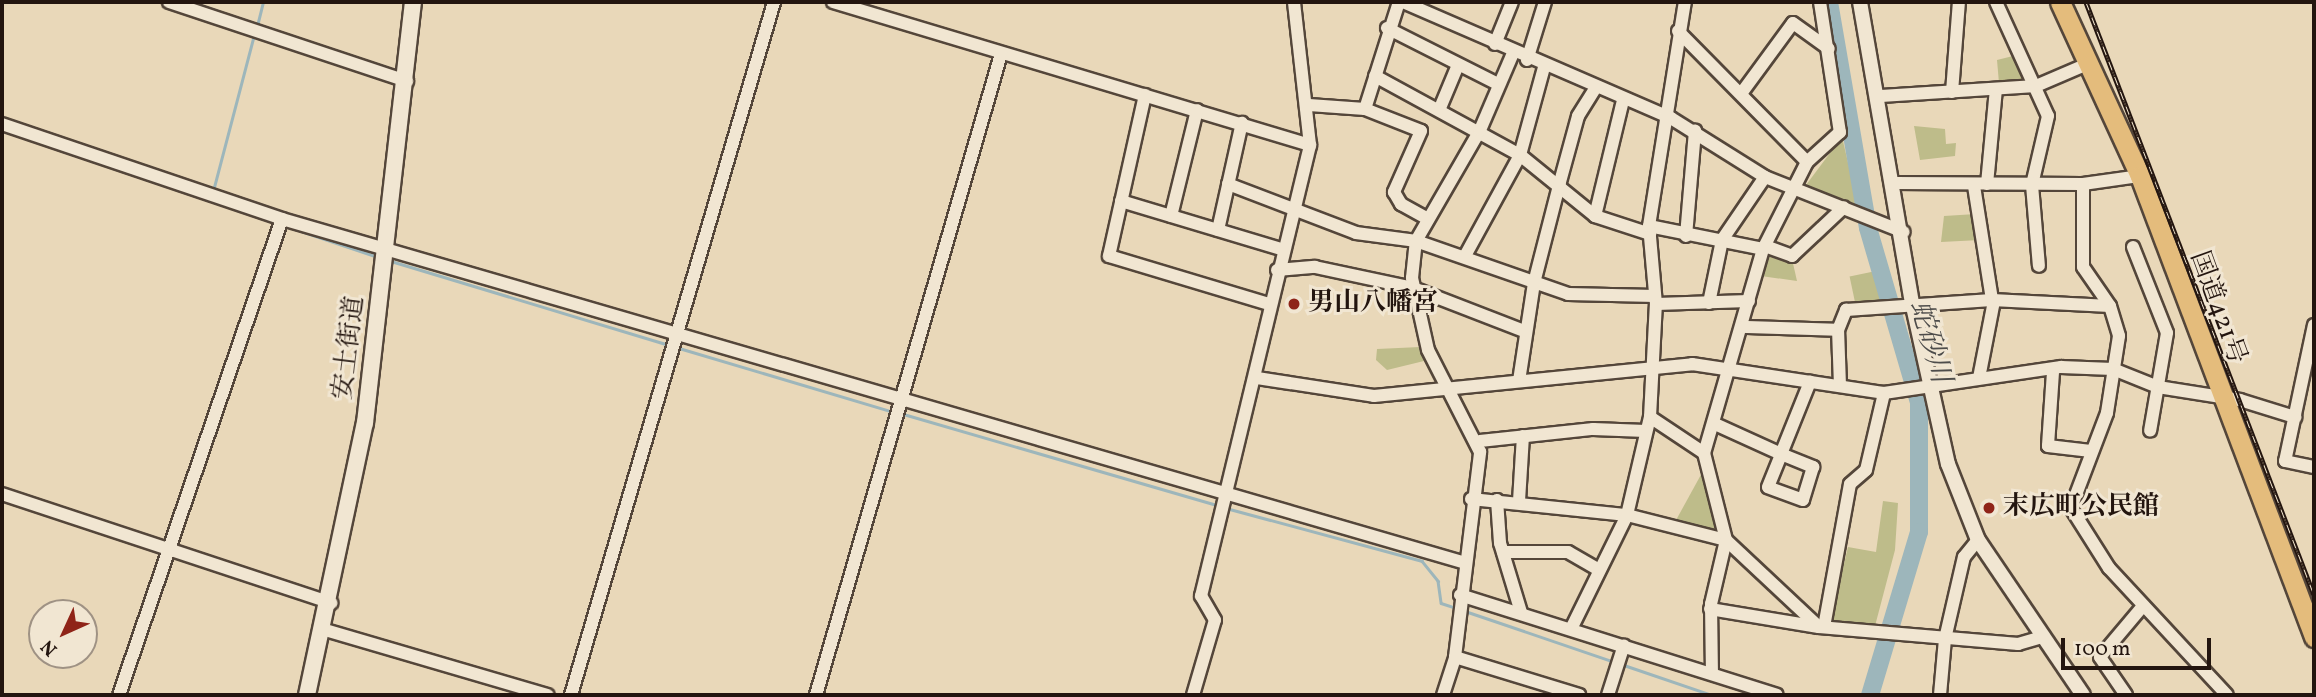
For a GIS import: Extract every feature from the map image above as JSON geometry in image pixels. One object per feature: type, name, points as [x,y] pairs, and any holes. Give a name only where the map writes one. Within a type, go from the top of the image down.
[{"type":"highway","name":"国道421号","points":[[2060,2],[2140,176],[2314,637]]},
{"type":"main road","name":"安土街道","points":[[307,695],[331,603],[366,423],[407,81],[413,2]]},
{"type":"street","points":[[169,2],[407,81]]},
{"type":"street","points":[[571,695],[674,330],[774,2]]},
{"type":"street","points":[[833,2],[1310,145]]},
{"type":"street","points":[[1193,695],[1215,620],[1201,596],[1230,499],[1257,378],[1281,249],[1310,145],[1309,105],[1294,2]]},
{"type":"street","points":[[1365,108],[1387,28],[1401,2],[1527,60],[1695,131],[1765,177],[1882,221],[1904,232]]},
{"type":"street","points":[[1495,44],[1512,2]]},
{"type":"street","points":[[1527,60],[1545,2]]},
{"type":"street","points":[[1571,629],[1627,515],[1650,417],[1655,364],[1655,300],[1650,230],[1664,118],[1685,2]]},
{"type":"street","points":[[1712,673],[1710,609],[1726,540],[1704,453],[1745,327],[1749,300],[1764,247],[1796,190],[1807,162],[1840,132],[1820,2]]},
{"type":"street","points":[[1860,2],[1881,96],[1904,232],[1912,302],[1948,464],[1978,540],[2083,695]]},
{"type":"street","points":[[1952,92],[1959,2]]},
{"type":"street","points":[[1996,2],[2048,116],[2032,185],[2039,266]]},
{"type":"street","points":[[1743,91],[1793,23],[1829,49]]},
{"type":"street","points":[[1387,28],[1498,84]]},
{"type":"street","points":[[1678,31],[1743,91],[1807,162]]},
{"type":"street","points":[[1443,695],[1455,657],[1462,562],[1480,442],[1420,330],[1413,288],[1416,241],[1480,130],[1513,53]]},
{"type":"street","points":[[816,695],[1001,54]]},
{"type":"street","points":[[1881,96],[2036,86],[2090,63]]},
{"type":"street","points":[[1440,108],[1458,65]]},
{"type":"street","points":[[1465,256],[1520,155],[1544,67]]},
{"type":"street","points":[[1375,76],[1440,108],[1520,155],[1560,183],[1595,216],[1650,230],[1764,247],[1792,256],[1844,208]]},
{"type":"street","points":[[1519,381],[1524,331],[1560,183],[1578,116],[1595,89]]},
{"type":"street","points":[[1979,378],[1993,301],[1981,185],[1996,89]]},
{"type":"street","points":[[1145,96],[1109,256],[1269,304]]},
{"type":"street","points":[[1595,216],[1623,100]]},
{"type":"street","points":[[1309,105],[1365,108],[1421,131],[1394,192],[1401,204],[1428,219]]},
{"type":"street","points":[[1171,216],[1197,110]]},
{"type":"street","points":[[1218,230],[1242,123]]},
{"type":"street","points":[[2,124],[282,219],[674,330],[1230,499],[1462,562]]},
{"type":"street","points":[[1686,236],[1695,131]]},
{"type":"street","points":[[1895,183],[2083,184],[2140,176]]},
{"type":"street","points":[[1709,303],[1723,240],[1765,177]]},
{"type":"street","points":[[1228,184],[1293,205],[1356,233],[1416,241],[1569,294],[1709,303],[1749,300]]},
{"type":"street","points":[[2083,184],[2083,267],[2110,306],[2119,336],[2107,413],[2071,508],[2096,552],[2227,695]]},
{"type":"street","points":[[1121,201],[1281,249]]},
{"type":"street","points":[[119,695],[166,549],[282,219]]},
{"type":"street","points":[[2133,247],[2167,334],[2150,431]]},
{"type":"street","points":[[1277,270],[1314,267],[1413,288],[1524,331]]},
{"type":"street","points":[[1840,386],[1838,330],[1846,310],[1912,302],[1993,301],[2110,306]]},
{"type":"street","points":[[2314,325],[2286,461],[2314,467]]},
{"type":"street","points":[[1745,327],[1838,330]]},
{"type":"street","points":[[1257,378],[1374,396],[1452,391],[1655,364],[1731,370],[1884,393],[1930,382],[2113,369],[2158,387],[2221,396],[2295,417]]},
{"type":"street","points":[[2053,372],[2048,446],[2091,451]]},
{"type":"street","points":[[1715,424],[1781,454],[1810,382]]},
{"type":"street","points":[[1821,627],[1850,484],[1866,470],[1884,393]]},
{"type":"street","points":[[1650,417],[1704,453]]},
{"type":"street","points":[[1480,442],[1523,436],[1646,431]]},
{"type":"street","points":[[1519,501],[1523,436]]},
{"type":"street","points":[[2,494],[331,603]]},
{"type":"street","points":[[1471,499],[1519,501],[1627,515],[1726,540],[1821,627]]},
{"type":"street","points":[[1497,500],[1503,552],[1521,612]]},
{"type":"street","points":[[1940,695],[1945,639],[1964,557],[1978,540]]},
{"type":"street","points":[[1503,552],[1568,552],[1599,570]]},
{"type":"street","points":[[1460,595],[1521,612],[1777,695]]},
{"type":"street","points":[[2126,695],[2100,657],[2143,606]]},
{"type":"street","points":[[1710,609],[1821,627],[1945,639],[2018,644],[2043,638]]},
{"type":"street","points":[[325,630],[548,695]]},
{"type":"street","points":[[1608,695],[1623,645]]},
{"type":"street","points":[[1455,657],[1579,695]]},
{"type":"shaded area","points":[[2017,55],[2023,81],[1999,83],[1997,60]]},
{"type":"shaded area","points":[[1914,126],[1945,129],[1946,144],[1956,143],[1955,156],[1920,160]]},
{"type":"shaded area","points":[[1842,137],[1858,205],[1806,185]]},
{"type":"shaded area","points":[[1976,214],[1980,240],[1941,242],[1944,216]]},
{"type":"shaded area","points":[[1768,253],[1792,259],[1797,281],[1761,276]]},
{"type":"shaded area","points":[[1876,271],[1882,299],[1856,305],[1850,277]]},
{"type":"shaded area","points":[[1420,347],[1424,361],[1387,370],[1376,360],[1377,349]]},
{"type":"shaded area","points":[[1703,471],[1720,533],[1675,522]]},
{"type":"shaded area","points":[[1883,501],[1898,503],[1895,550],[1875,626],[1830,623],[1848,547],[1876,552]]},
{"type":"waterway","points":[[257,26],[263,2]]},
{"type":"waterway","name":"蛇砂川","points":[[1829,2],[1868,228],[1919,402],[1919,532],[1870,695]]},
{"type":"waterway","points":[[213,191],[254,35]]},
{"type":"waterway","points":[[301,231],[378,257]]},
{"type":"waterway","points":[[391,261],[669,345]]},
{"type":"waterway","points":[[679,348],[894,412]]},
{"type":"waterway","points":[[900,413],[1220,506]]},
{"type":"waterway","points":[[1226,508],[1422,561],[1438,581],[1441,603],[1456,608]]},
{"type":"waterway","points":[[1465,611],[1615,662]]},
{"type":"waterway","points":[[1621,664],[1712,695]]},
{"type":"railway","points":[[2086,2],[2314,595]]},
{"type":"place","name":"男山八幡宮","points":[[1294,304]]},
{"type":"place","name":"末広町公民館","points":[[1989,508]]}]
